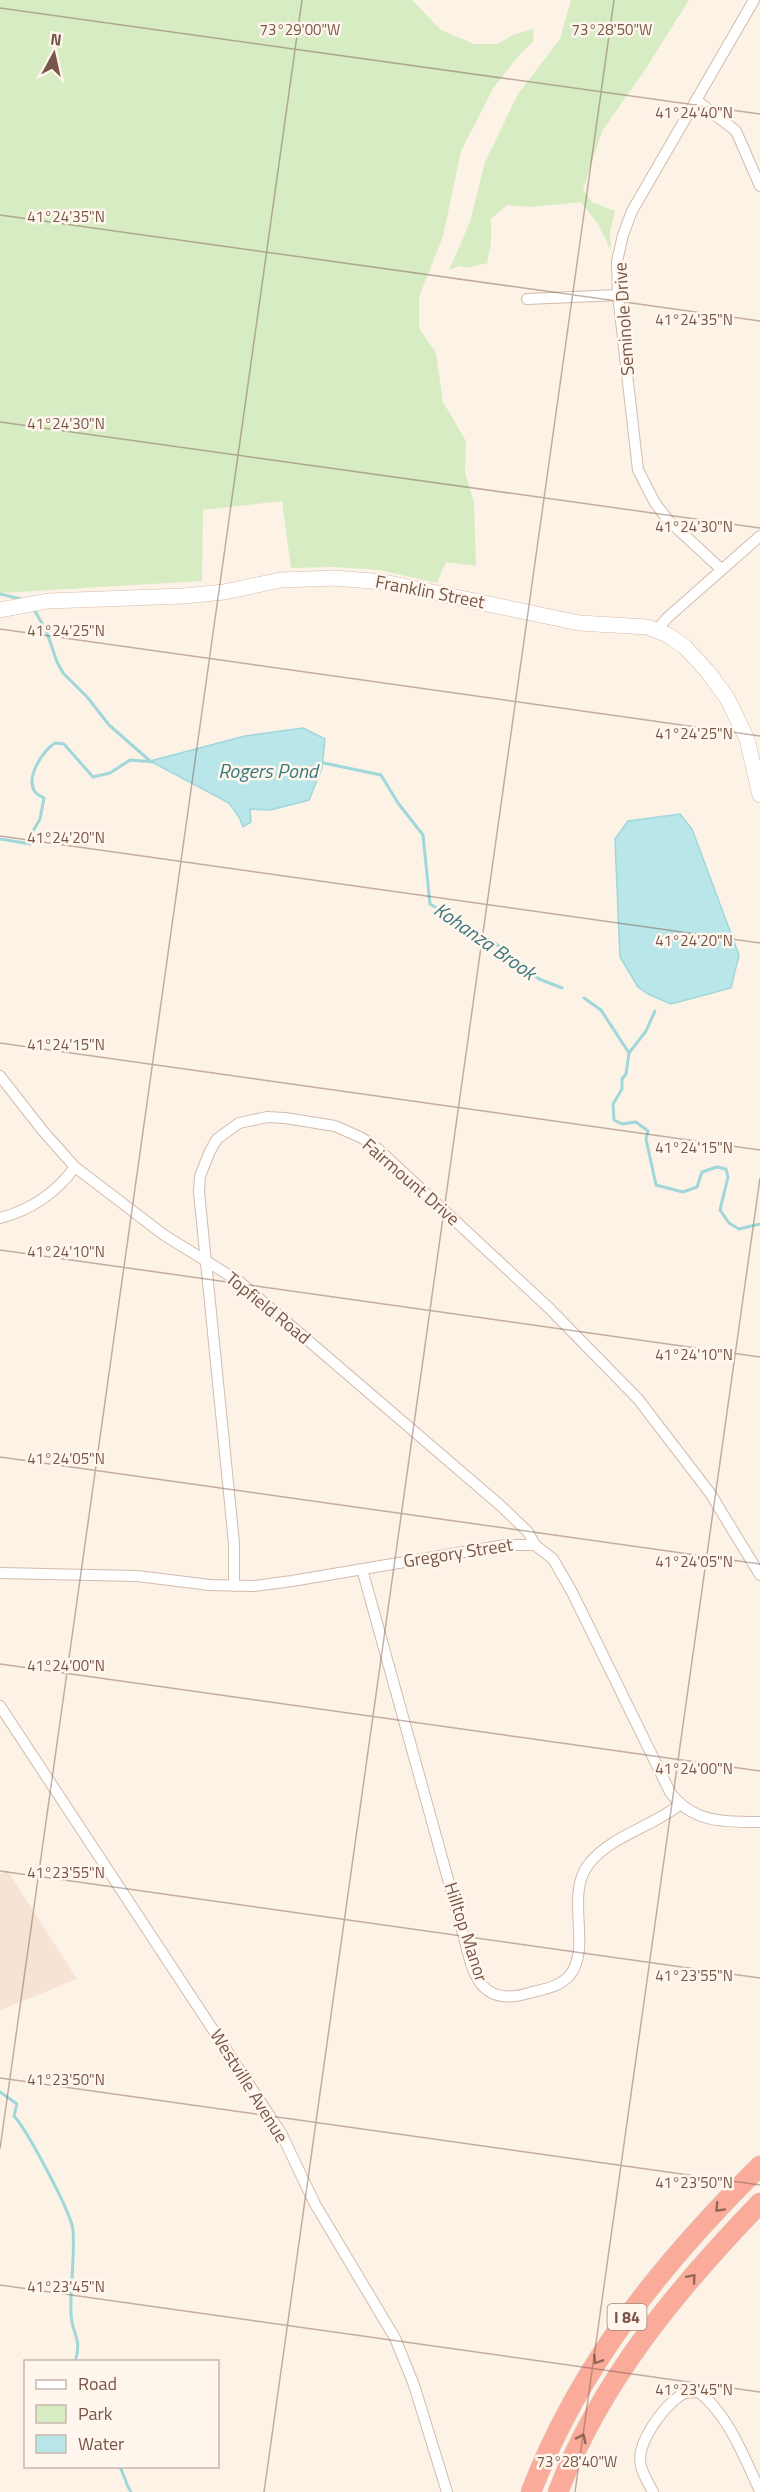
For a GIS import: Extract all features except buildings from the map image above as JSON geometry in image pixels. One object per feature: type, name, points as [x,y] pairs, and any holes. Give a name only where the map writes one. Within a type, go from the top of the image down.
[{"type":"highway","name":"I 84","points":[[531,2492],[563,2416],[614,2334],[674,2259],[760,2166]]},
{"type":"highway","name":"I 84","points":[[558,2492],[591,2421],[633,2352],[684,2287],[760,2203]]},
{"type":"main road","name":"Franklin Street","points":[[0,610],[63,599],[184,596],[224,592],[281,580],[334,578],[384,582],[579,623],[637,625],[657,630],[677,640],[690,652],[727,698],[743,729],[760,795]]},
{"type":"street","name":"Seminole Drive","points":[[721,569],[669,521],[650,496],[638,470],[618,295],[617,261],[632,211],[754,0]]},
{"type":"street","points":[[696,100],[736,131],[760,186]]},
{"type":"street","points":[[527,299],[618,295]]},
{"type":"street","points":[[657,630],[667,618],[760,536]]},
{"type":"street","name":"Topfield Road","points":[[0,1076],[75,1167],[164,1235],[240,1282],[501,1506],[528,1532],[535,1545]]},
{"type":"street","name":"Fairmount Drive","points":[[234,1586],[234,1543],[200,1176],[217,1139],[227,1130],[250,1119],[285,1118],[335,1126],[362,1138],[378,1149],[549,1308],[638,1399],[710,1493],[760,1575]]},
{"type":"street","points":[[0,1218],[15,1214],[55,1191],[75,1167]]},
{"type":"street","name":"Gregory Street","points":[[0,1573],[137,1576],[234,1586],[292,1581],[505,1545],[535,1545],[553,1559],[572,1592],[670,1792],[680,1805]]},
{"type":"street","name":"Hilltop Manor","points":[[362,1569],[459,1919],[476,1975],[486,1991],[503,1998],[514,1998],[555,1986],[566,1979],[576,1964],[579,1887],[588,1865],[609,1846],[680,1805]]},
{"type":"street","name":"Westville Avenue","points":[[0,1706],[281,2133],[315,2204],[395,2338],[414,2385],[447,2492]]},
{"type":"street","points":[[680,1805],[694,1815],[720,1821],[760,1822]]},
{"type":"street","points":[[653,2492],[640,2466],[640,2452],[649,2431],[666,2409],[682,2394],[699,2391],[720,2415],[760,2492]]},
{"type":"shaded area","points":[[7,1870],[77,1979],[0,2010],[0,1874]]},
{"type":"green space","points":[[0,0],[412,0],[441,30],[474,44],[497,44],[515,34],[534,29],[533,42],[521,53],[494,87],[461,151],[443,236],[419,297],[419,328],[436,353],[443,402],[466,441],[465,473],[474,502],[476,566],[446,562],[437,583],[379,570],[333,567],[291,568],[282,501],[203,510],[202,581],[0,593]]},
{"type":"green space","points":[[571,0],[689,0],[645,70],[602,131],[583,190],[592,202],[615,211],[610,232],[611,251],[598,224],[581,202],[531,207],[507,205],[491,219],[491,243],[487,263],[467,268],[460,266],[449,270],[470,222],[485,162],[518,94],[560,39]]},
{"type":"water","name":"Rogers Pond","points":[[303,728],[325,739],[322,768],[309,800],[270,810],[250,809],[251,822],[243,827],[229,803],[150,761],[245,736]]},
{"type":"water","points":[[680,814],[692,829],[739,955],[731,988],[671,1004],[638,987],[620,957],[615,839],[628,821]]},
{"type":"waterway","points":[[0,594],[21,599]]},
{"type":"waterway","points":[[33,608],[46,630],[63,673],[88,698],[109,725],[149,760]]},
{"type":"waterway","name":"Kohanza Brook","points":[[0,839],[31,844],[33,831],[40,819],[44,798],[36,793],[32,786],[32,779],[41,758],[55,743],[64,744],[93,777],[110,773],[130,760],[154,762]]},
{"type":"waterway","name":"Kohanza Brook","points":[[319,762],[381,775],[398,803],[423,835],[430,904],[495,943],[539,979],[562,988]]},
{"type":"waterway","name":"Kohanza Brook","points":[[584,998],[601,1010],[629,1053]]},
{"type":"waterway","name":"Kohanza Brook","points":[[655,1011],[646,1031],[629,1053],[626,1074],[622,1079],[622,1089],[613,1104],[614,1120],[622,1124],[636,1122],[648,1131],[646,1139],[656,1185],[683,1192],[697,1187],[702,1172],[717,1167],[726,1169],[728,1177],[720,1210],[729,1223],[739,1229],[760,1224]]},
{"type":"waterway","points":[[0,2092],[17,2104],[14,2116],[48,2172],[73,2230],[71,2313],[78,2347],[76,2360]]},
{"type":"waterway","points":[[120,2468],[131,2492]]}]
